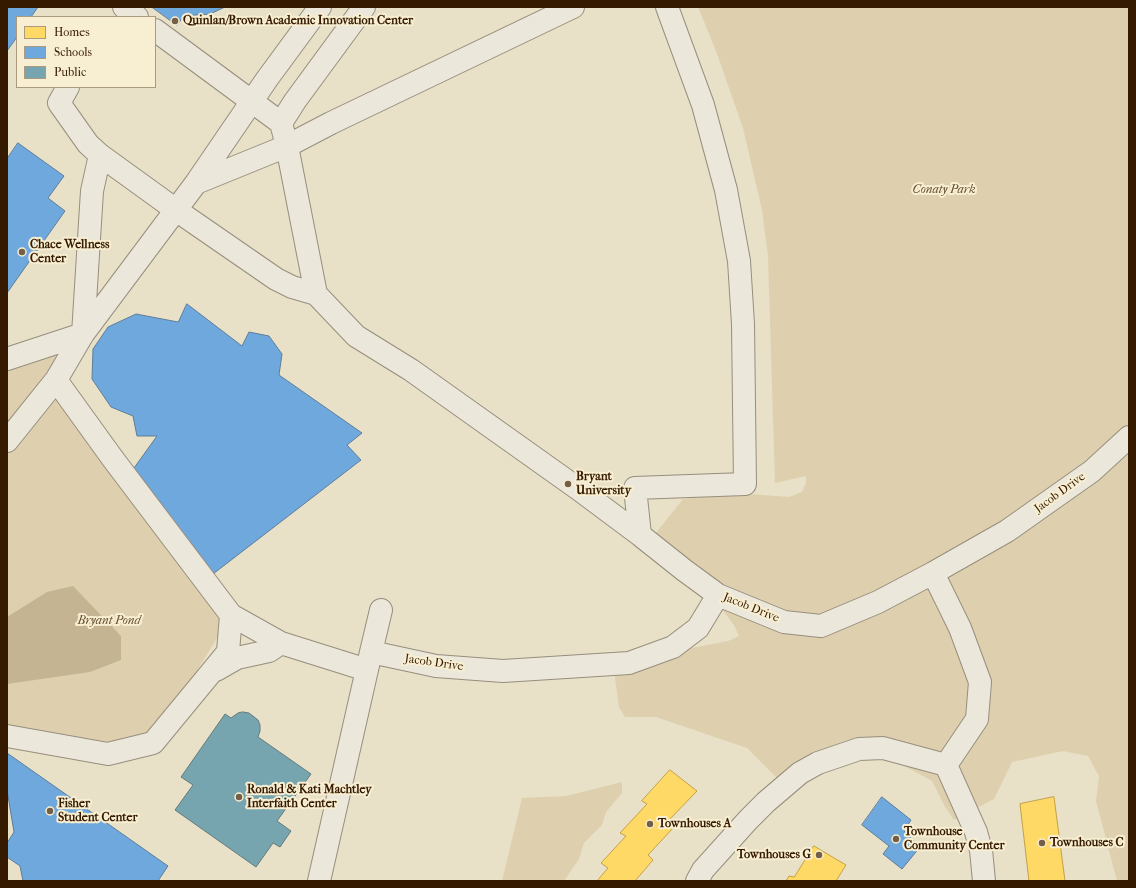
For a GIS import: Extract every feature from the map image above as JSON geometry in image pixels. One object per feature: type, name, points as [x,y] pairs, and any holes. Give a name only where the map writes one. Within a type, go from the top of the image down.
[{"type":"street","points":[[115,16],[122,7],[136,16]]},
{"type":"street","points":[[7,441],[56,380],[83,334],[196,183],[252,101],[320,7]]},
{"type":"street","points":[[281,123],[295,101],[364,7]]},
{"type":"street","points":[[196,183],[287,146],[331,123],[573,7]]},
{"type":"street","points":[[640,535],[635,488],[745,484],[743,324],[740,261],[726,190],[703,105],[667,7]]},
{"type":"street","points":[[156,31],[281,123],[287,146],[316,294]]},
{"type":"street","points":[[67,88],[59,103],[88,144],[100,155],[276,279],[292,287],[316,294],[356,336],[411,370],[640,535],[718,595]]},
{"type":"street","points":[[83,334],[92,191],[100,155]]},
{"type":"street","points":[[7,359],[83,334]]},
{"type":"street","points":[[7,736],[108,754],[153,743],[228,652],[231,615],[113,459],[56,380]]},
{"type":"street","name":"Jacob Drive","points":[[231,615],[281,643],[369,661],[503,671],[629,663],[673,647],[698,628],[718,595],[784,622],[821,626],[878,602],[1007,532],[1092,471],[1129,437]]},
{"type":"street","points":[[933,573],[960,628],[980,682],[977,719],[946,765]]},
{"type":"street","points":[[319,881],[381,610]]},
{"type":"street","points":[[212,672],[238,658],[269,650],[281,643]]},
{"type":"street","points":[[697,881],[704,870],[766,802],[800,773],[818,763],[859,749],[883,748],[946,765]]},
{"type":"street","points":[[946,765],[976,832],[981,850],[984,881]]},
{"type":"green space","name":"Conaty Park","points":[[698,7],[1129,7],[1129,881],[1117,881],[1096,801],[1099,776],[1088,756],[1063,751],[1012,762],[994,799],[954,820],[944,805],[932,781],[888,757],[846,756],[782,783],[747,748],[656,717],[625,717],[619,707],[613,663],[728,641],[739,636],[734,625],[688,566],[651,539],[683,499],[737,493],[789,497],[802,492],[806,483],[806,476],[775,483],[768,256],[762,210],[743,128],[716,51]]},
{"type":"green space","name":"Bryant Pond","points":[[83,334],[56,380],[231,615],[153,743],[108,754],[7,736],[7,359]]},
{"type":"green space","points":[[622,782],[622,793],[606,812],[602,825],[584,843],[579,859],[564,881],[502,881],[522,798],[566,796]]},
{"type":"shaded area","points":[[73,586],[121,636],[121,660],[90,672],[7,684],[7,617],[47,592]]},
{"type":"building: Homes","name":"Townhouses A","points":[[670,770],[697,791],[668,821],[674,827],[648,855],[653,860],[635,881],[597,881],[608,868],[601,863],[626,836],[620,833],[647,804],[642,801]]},
{"type":"building: Homes","name":"Townhouses C","points":[[1054,797],[1065,881],[1029,881],[1020,804]]},
{"type":"building: Homes","name":"Townhouses G","points":[[814,846],[846,865],[836,881],[786,881],[789,876],[794,877]]},
{"type":"building: Schools","points":[[7,7],[38,7],[32,16],[16,16],[16,38],[7,51]]},
{"type":"building: Schools","name":"Quinlan/Brown Academic Innovation Center","points":[[152,7],[225,7],[210,14],[184,16],[177,25]]},
{"type":"building: Schools","name":"Chace Wellness Center","points":[[18,143],[64,176],[48,198],[65,211],[7,293],[7,159]]},
{"type":"building: Schools","points":[[187,304],[242,346],[249,332],[269,336],[282,354],[279,375],[362,433],[347,445],[361,460],[213,574],[134,468],[157,436],[137,436],[133,416],[111,407],[92,379],[93,349],[108,327],[136,314],[178,322]]},
{"type":"building: Schools","name":"Fisher Student Center","points":[[7,753],[168,866],[158,881],[23,881],[20,866],[7,857],[7,843],[14,832],[7,790]]},
{"type":"building: Schools","name":"Townhouse Community Center","points":[[882,797],[911,820],[904,831],[920,847],[902,869],[883,854],[889,846],[862,825]]},
{"type":"building: Public","name":"Ronald & Kati Machtley Interfaith Center","points":[[238,713],[249,713],[258,720],[260,731],[258,737],[311,774],[277,821],[291,831],[280,847],[273,843],[256,867],[175,810],[193,785],[181,777],[225,714],[231,718]]},
{"type":"place","name":"Quinlan/Brown Academic Innovation Center","points":[[175,21]]},
{"type":"place","name":"Chace Wellness Center","points":[[22,252]]},
{"type":"place","name":"Bryant University","points":[[568,484]]},
{"type":"place","name":"Ronald & Kati Machtley Interfaith Center","points":[[239,797]]},
{"type":"place","name":"Fisher Student Center","points":[[50,811]]},
{"type":"place","name":"Townhouses A","points":[[650,824]]},
{"type":"place","name":"Townhouse Community Center","points":[[896,839]]},
{"type":"place","name":"Townhouses C","points":[[1042,843]]},
{"type":"place","name":"Townhouses G","points":[[819,855]]}]
